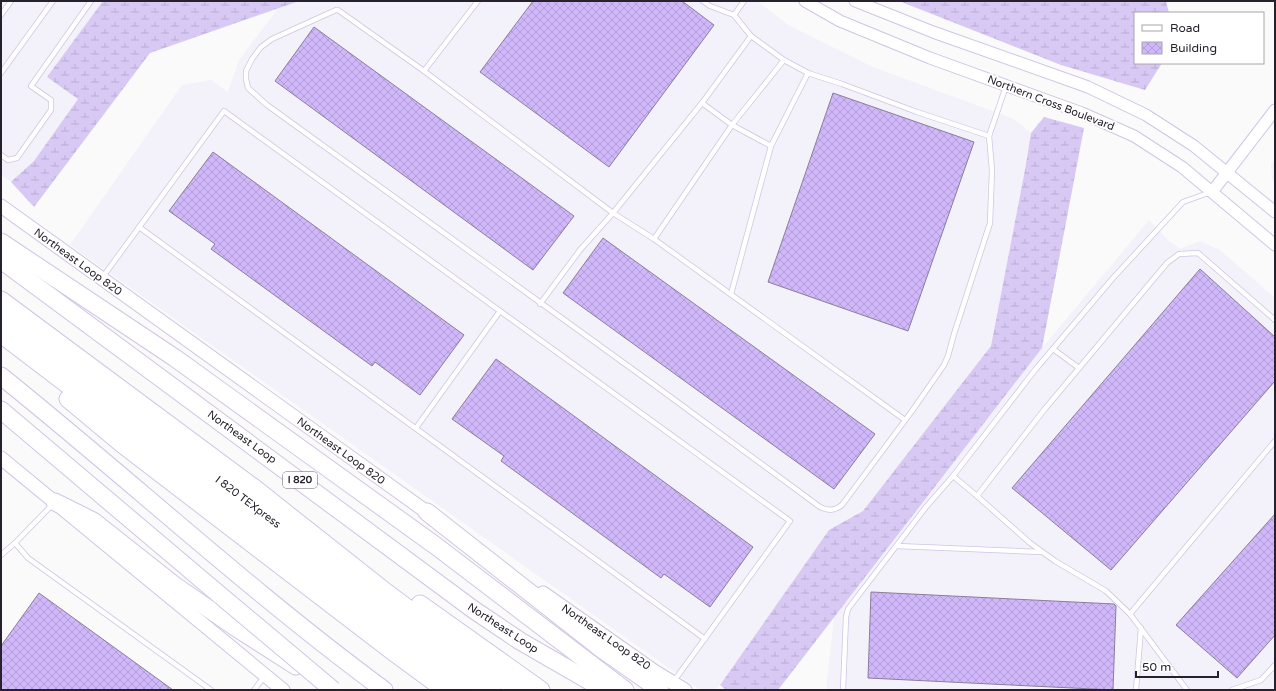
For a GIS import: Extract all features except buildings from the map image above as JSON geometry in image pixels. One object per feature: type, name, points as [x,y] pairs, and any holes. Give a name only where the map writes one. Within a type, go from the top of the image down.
[{"type":"highway","points":[[1,242],[175,358],[436,546],[625,690]]},
{"type":"highway","name":"Northeast Loop","points":[[1,260],[474,610],[526,644],[605,690]]},
{"type":"highway","points":[[1,300],[253,488],[382,589],[517,690]]},
{"type":"highway","name":"I 820 TEXpress","points":[[1,317],[237,494],[492,690]]},
{"type":"highway","name":"I 820 TEXpress","points":[[1,334],[468,690]]},
{"type":"highway","points":[[1,344],[122,444],[445,690]]},
{"type":"highway","points":[[1,376],[63,426],[215,555],[384,690]]},
{"type":"highway","points":[[1,410],[333,690]]},
{"type":"highway","points":[[253,488],[402,590],[541,690]]},
{"type":"highway","points":[[55,502],[93,521],[174,585],[291,663],[337,690]]},
{"type":"highway","points":[[427,512],[596,645],[666,686]]},
{"type":"highway","points":[[392,651],[411,674],[430,690]]},
{"type":"main road","name":"Northeast Loop 820","points":[[1,206],[427,512]]},
{"type":"main road","points":[[1,458],[283,690]]},
{"type":"main road","points":[[666,686],[685,690]]},
{"type":"street","name":"Northern Cross Boulevard","points":[[805,1],[840,21],[930,58],[1082,113],[1134,136],[1182,167],[1275,245]]},
{"type":"street","points":[[855,1],[933,32],[1088,87],[1146,115],[1194,146],[1275,212]]},
{"type":"street","points":[[1212,192],[1275,110]]},
{"type":"lane","points":[[1,15],[11,1]]},
{"type":"lane","points":[[1,74],[53,1]]},
{"type":"lane","points":[[1,155],[8,160],[17,158],[51,110],[51,100],[31,86],[92,1]]},
{"type":"lane","points":[[424,71],[478,1]]},
{"type":"lane","points":[[703,1],[710,6],[734,15],[751,36],[784,60],[808,73],[989,136]]},
{"type":"lane","points":[[734,15],[744,1]]},
{"type":"lane","points":[[905,420],[654,239],[613,212],[424,71],[338,10],[272,39],[261,47],[252,59],[246,71],[248,88],[267,105],[540,304],[659,388],[820,507],[827,510],[835,510],[842,505],[905,420],[944,365],[948,356],[990,223],[992,170],[989,136],[1006,85]]},
{"type":"lane","points":[[540,304],[580,250],[702,103],[751,36]]},
{"type":"lane","points":[[654,239],[732,126],[784,60]]},
{"type":"lane","points":[[730,294],[771,146],[808,73]]},
{"type":"lane","points":[[702,103],[732,126],[771,146]]},
{"type":"lane","points":[[102,279],[224,111],[790,521],[705,638],[666,686]]},
{"type":"lane","points":[[844,690],[846,617],[848,609],[926,507],[953,476],[1035,370],[1113,278],[1183,202],[1212,192]]},
{"type":"lane","points":[[139,227],[705,638]]},
{"type":"lane","points":[[977,496],[1044,410],[1166,263],[1178,254],[1198,253],[1275,320]]},
{"type":"lane","points":[[416,428],[500,311]]},
{"type":"lane","points":[[1053,349],[1079,368]]},
{"type":"lane","points":[[1130,614],[1275,441]]},
{"type":"lane","points":[[953,476],[1030,543],[1055,561],[1106,591],[1130,614],[1187,690]]},
{"type":"lane","points":[[1,555],[15,543],[55,502]]},
{"type":"lane","points":[[15,543],[28,558],[211,690]]},
{"type":"lane","points":[[897,546],[1042,552]]},
{"type":"lane","points":[[1136,690],[1141,628]]},
{"type":"lane","points":[[1232,690],[1261,680],[1275,665]]},
{"type":"lane","points":[[254,690],[265,676]]},
{"type":"shaded area","points":[[1,1],[103,1],[47,77],[78,99],[34,161],[11,182],[1,175]]},
{"type":"shaded area","points":[[298,1],[757,1],[788,25],[873,67],[1014,119],[1031,133],[991,346],[863,511],[829,530],[716,690],[700,690],[70,245],[182,85],[211,80],[228,92],[239,60],[279,7]]},
{"type":"shaded area","points":[[1275,158],[1275,185],[1272,179],[1271,164]]},
{"type":"shaded area","points":[[1149,220],[1168,240],[1180,249],[1200,241],[1220,250],[1275,298],[1275,690],[826,690],[834,618],[1042,348]]},
{"type":"green space","points":[[103,1],[299,1],[150,53],[34,207],[11,182],[34,161],[78,99],[47,77]]},
{"type":"green space","points":[[899,1],[1166,1],[1169,12],[1134,12],[1134,64],[1161,64],[1145,90],[1061,65]]},
{"type":"green space","points":[[1044,117],[1084,128],[1042,348],[778,690],[726,690],[720,685],[829,530],[863,511],[991,346],[1031,133]]}]
